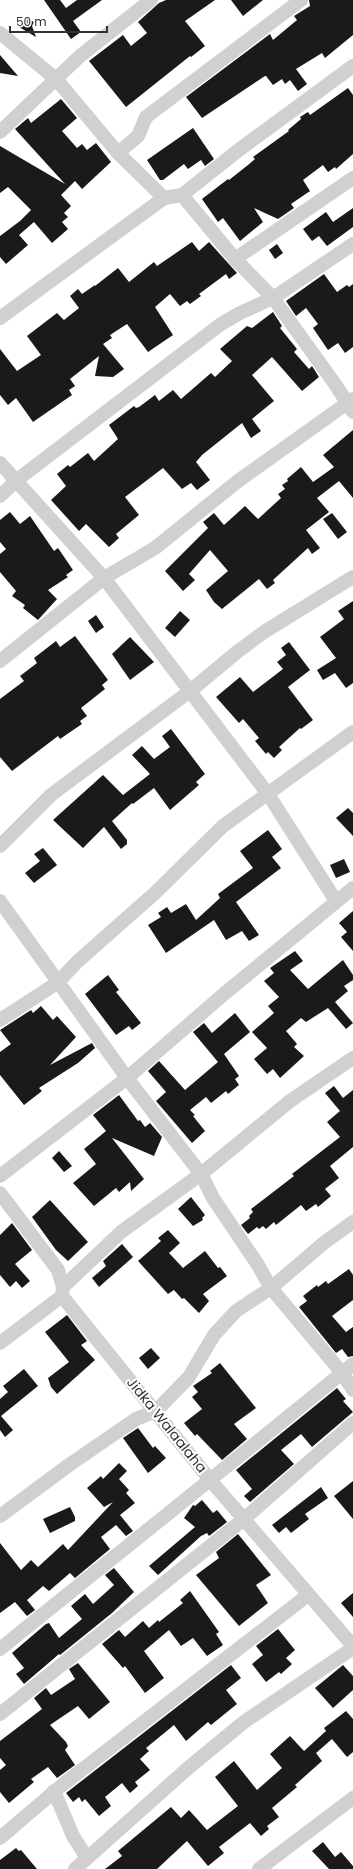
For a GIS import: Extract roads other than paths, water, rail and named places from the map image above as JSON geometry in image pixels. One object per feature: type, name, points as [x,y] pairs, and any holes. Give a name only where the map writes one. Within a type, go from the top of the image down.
[{"type":"street","points":[[0,132],[80,56],[151,0]]},
{"type":"street","points":[[118,153],[138,136],[146,117],[301,0]]},
{"type":"street","points":[[0,34],[56,79],[118,153],[164,198]]},
{"type":"street","points":[[0,318],[164,198],[182,195],[240,149],[353,66]]},
{"type":"street","points":[[235,259],[353,178]]},
{"type":"street","points":[[0,661],[104,578],[155,548],[238,481],[351,405],[273,298],[235,259],[182,195]]},
{"type":"street","points":[[0,496],[17,480],[221,324],[240,313],[273,298],[353,244]]},
{"type":"street","points":[[0,463],[17,480],[104,578],[268,794],[336,901]]},
{"type":"street","points":[[0,846],[51,795],[190,691],[264,632],[353,577]]},
{"type":"street","points":[[0,1020],[57,982],[78,961],[155,893],[223,826],[353,732]]},
{"type":"street","points":[[0,1176],[127,1078],[218,999],[353,888]]},
{"type":"street","points":[[0,901],[127,1078],[201,1174],[217,1205],[258,1265],[270,1288],[342,1373],[353,1390]]},
{"type":"street","points":[[0,1342],[63,1292],[121,1232],[201,1174],[290,1101],[353,1058]]},
{"type":"street","name":"Jidka Walaalaha","points":[[0,1192],[58,1270],[63,1292],[211,1481],[353,1647]]},
{"type":"street","points":[[0,1516],[69,1465],[136,1419],[156,1411],[189,1377],[214,1335],[236,1311],[270,1288],[325,1242],[353,1222]]},
{"type":"street","points":[[0,1649],[146,1531],[211,1481],[353,1364]]},
{"type":"street","points":[[0,1714],[244,1519],[353,1423]]},
{"type":"street","points":[[0,1838],[54,1791],[308,1595]]},
{"type":"street","points":[[75,1869],[186,1769],[244,1722],[353,1647]]},
{"type":"street","points":[[54,1791],[73,1836],[87,1858]]},
{"type":"street","points":[[259,1869],[353,1798]]}]
